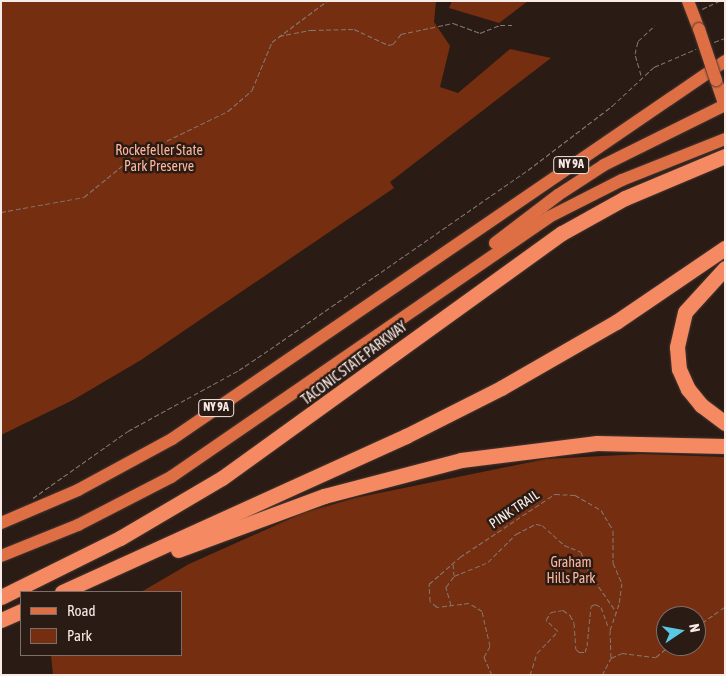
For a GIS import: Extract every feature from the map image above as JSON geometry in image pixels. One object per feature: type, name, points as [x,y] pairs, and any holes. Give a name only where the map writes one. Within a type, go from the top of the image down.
[{"type":"highway","name":"TACONIC STATE PARKWAY","points":[[1,597],[120,538],[222,478],[562,233],[625,198],[725,156]]},
{"type":"highway","points":[[64,591],[406,436],[493,392],[616,322],[725,248]]},
{"type":"highway","points":[[725,268],[686,312],[677,347],[679,369],[688,389],[701,405],[725,423]]},
{"type":"highway","points":[[88,580],[106,581],[208,538],[311,500],[448,462],[582,444],[656,442],[725,446]]},
{"type":"highway","points":[[1,620],[20,611]]},
{"type":"main road","points":[[688,1],[724,102]]},
{"type":"main road","name":"NY 9A","points":[[1,523],[78,490],[165,443],[416,269],[725,61]]},
{"type":"main road","points":[[416,269],[600,158],[724,102]]},
{"type":"main road","points":[[416,308],[530,215],[575,183],[635,148],[724,102]]},
{"type":"main road","name":"NY 9A","points":[[1,556],[78,525],[171,477],[561,210],[622,180],[725,139]]},
{"type":"path","points":[[1,212],[84,197],[134,157],[228,111],[252,90],[266,52],[279,36],[327,1]]},
{"type":"path","points":[[704,9],[719,1]]},
{"type":"path","points":[[279,36],[311,30],[354,29],[388,45],[393,44],[401,34],[453,23],[460,23],[480,33],[500,25],[512,25]]},
{"type":"path","points":[[641,76],[635,54],[638,41],[655,25]]},
{"type":"path","points":[[709,44],[725,38]]},
{"type":"path","points":[[26,502],[50,489],[128,431],[239,370],[528,170],[612,106],[641,76],[670,59],[700,47]]},
{"type":"path","name":"PINK TRAIL","points":[[492,675],[483,653],[490,646],[482,611],[469,603],[437,607],[430,601],[427,593],[433,580],[453,564],[544,499],[555,494],[575,495],[601,510],[613,530],[613,564],[622,583],[617,613],[610,630]]},
{"type":"path","name":"PINK TRAIL","points":[[454,576],[488,562],[516,534],[536,524],[542,525],[564,545],[580,552],[590,574],[617,613]]},
{"type":"path","points":[[451,605],[446,587],[454,576],[453,564]]},
{"type":"path","name":"PINK TRAIL","points":[[530,675],[536,653],[558,630],[546,620],[551,612],[563,610],[570,615],[576,649],[579,652],[585,652],[591,606],[595,604],[600,607],[610,630],[611,658]]},
{"type":"path","points":[[706,617],[725,607]]},
{"type":"path","points":[[602,675],[611,658],[622,652],[657,656]]},
{"type":"green space","name":"Rockefeller State Park Preserve","points":[[1,1],[436,1],[434,22],[450,46],[440,87],[458,93],[510,49],[551,58],[390,182],[394,188],[141,360],[73,400],[1,435]]},
{"type":"green space","points":[[452,1],[528,1],[499,23],[449,8]]},
{"type":"green space","name":"Graham Hills Park","points":[[641,454],[725,457],[725,675],[53,675],[51,656],[182,656],[182,591],[143,591],[189,564],[303,513],[355,498],[546,459]]}]
